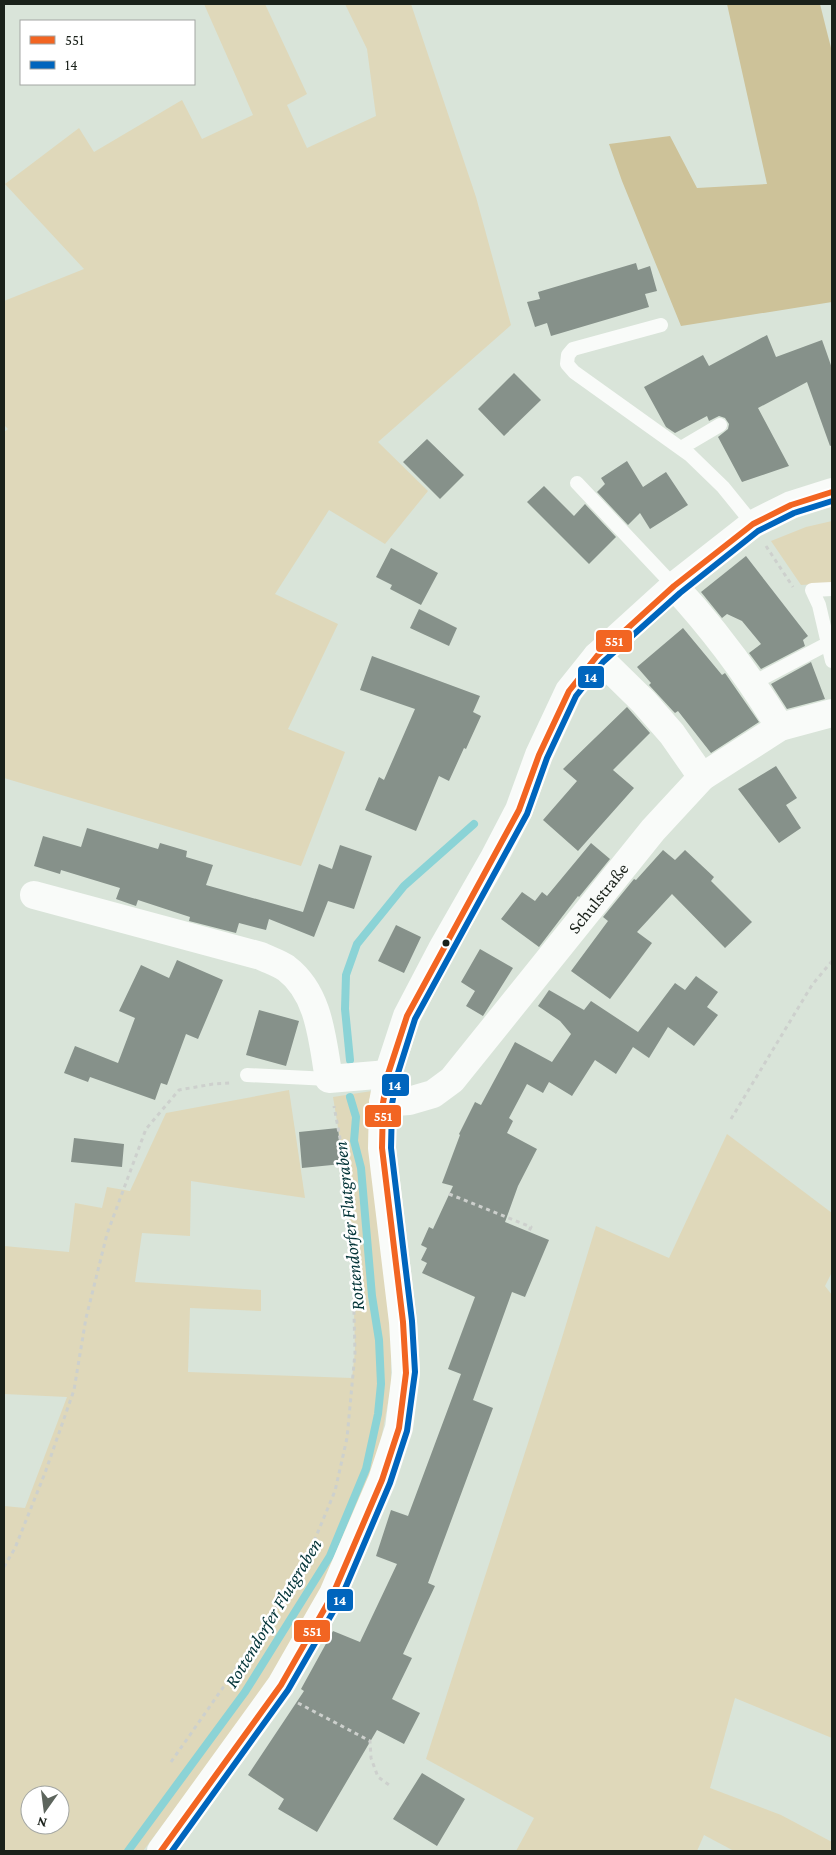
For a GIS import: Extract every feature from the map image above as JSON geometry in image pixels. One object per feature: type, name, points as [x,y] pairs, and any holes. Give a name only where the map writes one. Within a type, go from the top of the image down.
[{"type":"street","points":[[160,1851],[276,1692],[333,1594],[382,1480],[400,1428],[406,1364],[404,1322],[382,1148],[383,1103],[381,1075],[407,1016],[519,810],[539,755],[569,691],[597,656],[674,586],[753,524],[792,505],[832,492]]},
{"type":"street","points":[[674,586],[705,620],[753,683],[780,727]]},
{"type":"street","points":[[597,656],[650,708],[672,734],[702,777]]},
{"type":"street","name":"Schulstraße","points":[[383,1103],[409,1101],[433,1094],[452,1080],[653,830],[702,777],[780,727],[832,712]]},
{"type":"street","points":[[34,895],[261,956],[285,968],[306,990],[319,1019],[331,1078],[381,1075]]},
{"type":"lane","points":[[661,326],[573,349],[568,355],[567,364],[574,372],[681,448],[723,487],[753,524]]},
{"type":"lane","points":[[681,448],[720,425]]},
{"type":"lane","points":[[577,483],[674,586]]},
{"type":"lane","points":[[832,589],[812,590],[819,605],[832,661]]},
{"type":"lane","points":[[753,683],[829,643]]},
{"type":"lane","points":[[247,1076],[331,1078]]},
{"type":"path","points":[[731,1119],[812,985],[832,961]]},
{"type":"path","points":[[171,1762],[305,1563],[335,1491],[347,1438],[355,1353],[353,1275],[346,1171],[331,1078]]},
{"type":"path","points":[[4,1567],[16,1548],[74,1390],[86,1318],[108,1234],[146,1129],[179,1090],[232,1083]]},
{"type":"path","points":[[449,1194],[531,1227],[529,1231]]},
{"type":"path","points":[[276,1692],[370,1741],[371,1758],[378,1778],[392,1787]]},
{"type":"shaded area","points":[[204,4],[265,4],[307,94],[287,105],[307,148],[376,116],[367,49],[345,4],[411,4],[476,197],[511,325],[378,442],[428,491],[385,544],[329,510],[275,594],[338,624],[288,729],[345,752],[301,866],[4,778],[4,432],[8,429],[4,425],[4,301],[84,269],[5,184],[79,128],[94,152],[182,100],[202,139],[253,115]]},
{"type":"shaded area","points":[[727,4],[820,4],[832,52],[832,302],[681,326],[622,181],[609,144],[670,136],[697,188],[767,184]]},
{"type":"shaded area","points":[[832,521],[832,583],[801,585],[771,541],[806,527]]},
{"type":"shaded area","points":[[289,1090],[305,1198],[191,1181],[190,1236],[142,1233],[135,1282],[261,1290],[261,1311],[190,1308],[188,1372],[352,1378],[355,1351],[353,1272],[345,1170],[333,1097],[372,1091],[391,1330],[391,1386],[381,1440],[367,1488],[324,1589],[271,1681],[143,1851],[4,1851],[4,1506],[25,1508],[67,1397],[4,1394],[4,1246],[69,1252],[75,1203],[102,1208],[107,1187],[130,1191],[166,1113]]},
{"type":"shaded area","points":[[727,1134],[832,1213],[832,1272],[825,1286],[832,1295],[832,1738],[735,1698],[710,1788],[781,1815],[832,1842],[832,1851],[734,1851],[704,1835],[697,1851],[516,1851],[534,1818],[426,1759],[561,1341],[596,1226],[669,1258]]},
{"type":"building","points":[[636,263],[638,270],[650,266],[657,291],[645,294],[649,307],[551,336],[547,323],[535,327],[527,302],[540,299],[538,292]]},
{"type":"building","points":[[767,335],[776,357],[822,340],[832,368],[832,445],[830,446],[807,382],[758,408],[789,466],[742,482],[718,437],[728,429],[729,424],[725,418],[719,416],[709,421],[707,416],[675,433],[666,427],[644,387],[703,355],[709,366]]},
{"type":"building","points":[[514,373],[541,400],[504,436],[478,409]]},
{"type":"building","points":[[427,439],[464,475],[440,499],[403,462]]},
{"type":"building","points":[[627,461],[643,487],[666,472],[688,505],[650,529],[640,513],[628,525],[597,492],[605,484],[601,478]]},
{"type":"building","points":[[544,486],[574,516],[585,504],[616,537],[589,564],[527,502]]},
{"type":"building","points":[[391,548],[438,573],[421,605],[390,589],[392,585],[376,577]]},
{"type":"building","points":[[746,556],[808,636],[803,640],[805,646],[761,669],[749,653],[761,644],[742,621],[727,614],[722,618],[701,592]]},
{"type":"building","points":[[419,609],[457,628],[449,646],[410,628]]},
{"type":"building","points":[[683,628],[722,675],[725,673],[759,722],[711,753],[678,711],[675,713],[649,685],[651,683],[637,667]]},
{"type":"building","points":[[372,656],[480,696],[473,712],[481,716],[466,749],[464,748],[449,781],[439,776],[416,831],[365,810],[379,777],[384,780],[415,709],[360,690]]},
{"type":"building","points":[[811,662],[825,699],[787,709],[771,684]]},
{"type":"building","points":[[627,707],[650,733],[613,770],[634,788],[578,851],[543,820],[577,781],[563,769]]},
{"type":"building","points":[[776,766],[797,798],[786,805],[801,828],[779,843],[738,789]]},
{"type":"building","points":[[87,828],[158,849],[160,843],[187,851],[186,857],[213,865],[206,885],[303,912],[319,864],[332,869],[340,845],[372,856],[354,909],[328,901],[314,937],[269,919],[266,930],[239,923],[236,933],[189,921],[190,917],[138,900],[136,906],[116,899],[120,888],[61,870],[60,874],[34,866],[43,836],[81,847]]},
{"type":"building","points":[[591,843],[610,859],[578,896],[539,947],[501,919],[522,892],[535,901],[542,892],[547,896]]},
{"type":"building","points":[[663,850],[675,860],[685,850],[714,877],[711,881],[752,922],[725,948],[672,894],[637,932],[652,943],[610,999],[571,971],[608,921],[603,917],[634,879],[636,880]]},
{"type":"building","points":[[396,925],[421,937],[404,973],[378,961]]},
{"type":"building","points":[[480,949],[513,968],[483,1016],[466,1006],[475,991],[461,982]]},
{"type":"building","points":[[177,960],[223,980],[198,1039],[186,1034],[167,1085],[161,1083],[155,1100],[90,1077],[88,1082],[64,1073],[75,1046],[118,1063],[135,1018],[119,1011],[141,965],[169,978]]},
{"type":"building","points":[[696,976],[718,992],[707,1007],[718,1015],[694,1046],[668,1027],[649,1058],[633,1047],[616,1074],[595,1060],[572,1096],[549,1082],[543,1093],[527,1084],[509,1118],[513,1121],[507,1133],[537,1149],[518,1186],[505,1222],[549,1240],[525,1297],[512,1292],[473,1400],[493,1408],[428,1583],[435,1586],[403,1654],[412,1658],[392,1699],[420,1713],[404,1744],[377,1730],[317,1832],[278,1809],[284,1799],[248,1775],[304,1691],[301,1689],[333,1631],[360,1642],[397,1564],[376,1556],[391,1510],[408,1516],[461,1374],[448,1369],[475,1297],[422,1273],[427,1263],[421,1260],[427,1248],[421,1245],[429,1227],[433,1229],[453,1186],[442,1183],[459,1134],[475,1102],[481,1105],[515,1042],[552,1062],[571,1034],[560,1021],[538,1006],[549,990],[584,1010],[591,1001],[638,1032],[675,983],[685,990]]},
{"type":"building","points":[[259,1010],[299,1021],[286,1066],[246,1055]]},
{"type":"building","points":[[338,1128],[342,1164],[302,1168],[299,1132]]},
{"type":"building","points":[[74,1138],[124,1144],[122,1167],[71,1162]]},
{"type":"building","points":[[422,1773],[465,1799],[437,1846],[393,1819]]},
{"type":"waterway","name":"Rottendorfer Flutgraben","points":[[350,1060],[345,1009],[346,975],[357,944],[404,886],[474,824]]},
{"type":"waterway","name":"Rottendorfer Flutgraben","points":[[128,1851],[245,1692],[330,1556],[366,1469],[378,1414],[381,1384],[379,1340],[372,1296],[361,1168],[354,1141],[356,1117],[350,1097]]},
{"type":"transit line","name":"551","points":[[161,1851],[281,1685],[333,1594],[382,1480],[399,1428],[406,1373],[403,1322],[382,1148],[383,1103],[388,1074],[407,1016],[519,810],[539,755],[569,691],[597,656],[674,586],[753,524],[791,505],[832,492]]},
{"type":"transit line","name":"14","points":[[172,1851],[288,1690],[341,1598],[390,1483],[407,1431],[415,1372],[412,1321],[391,1148],[392,1104],[397,1076],[415,1019],[527,814],[547,758],[576,696],[603,662],[680,593],[758,531],[794,513],[832,501]]}]
